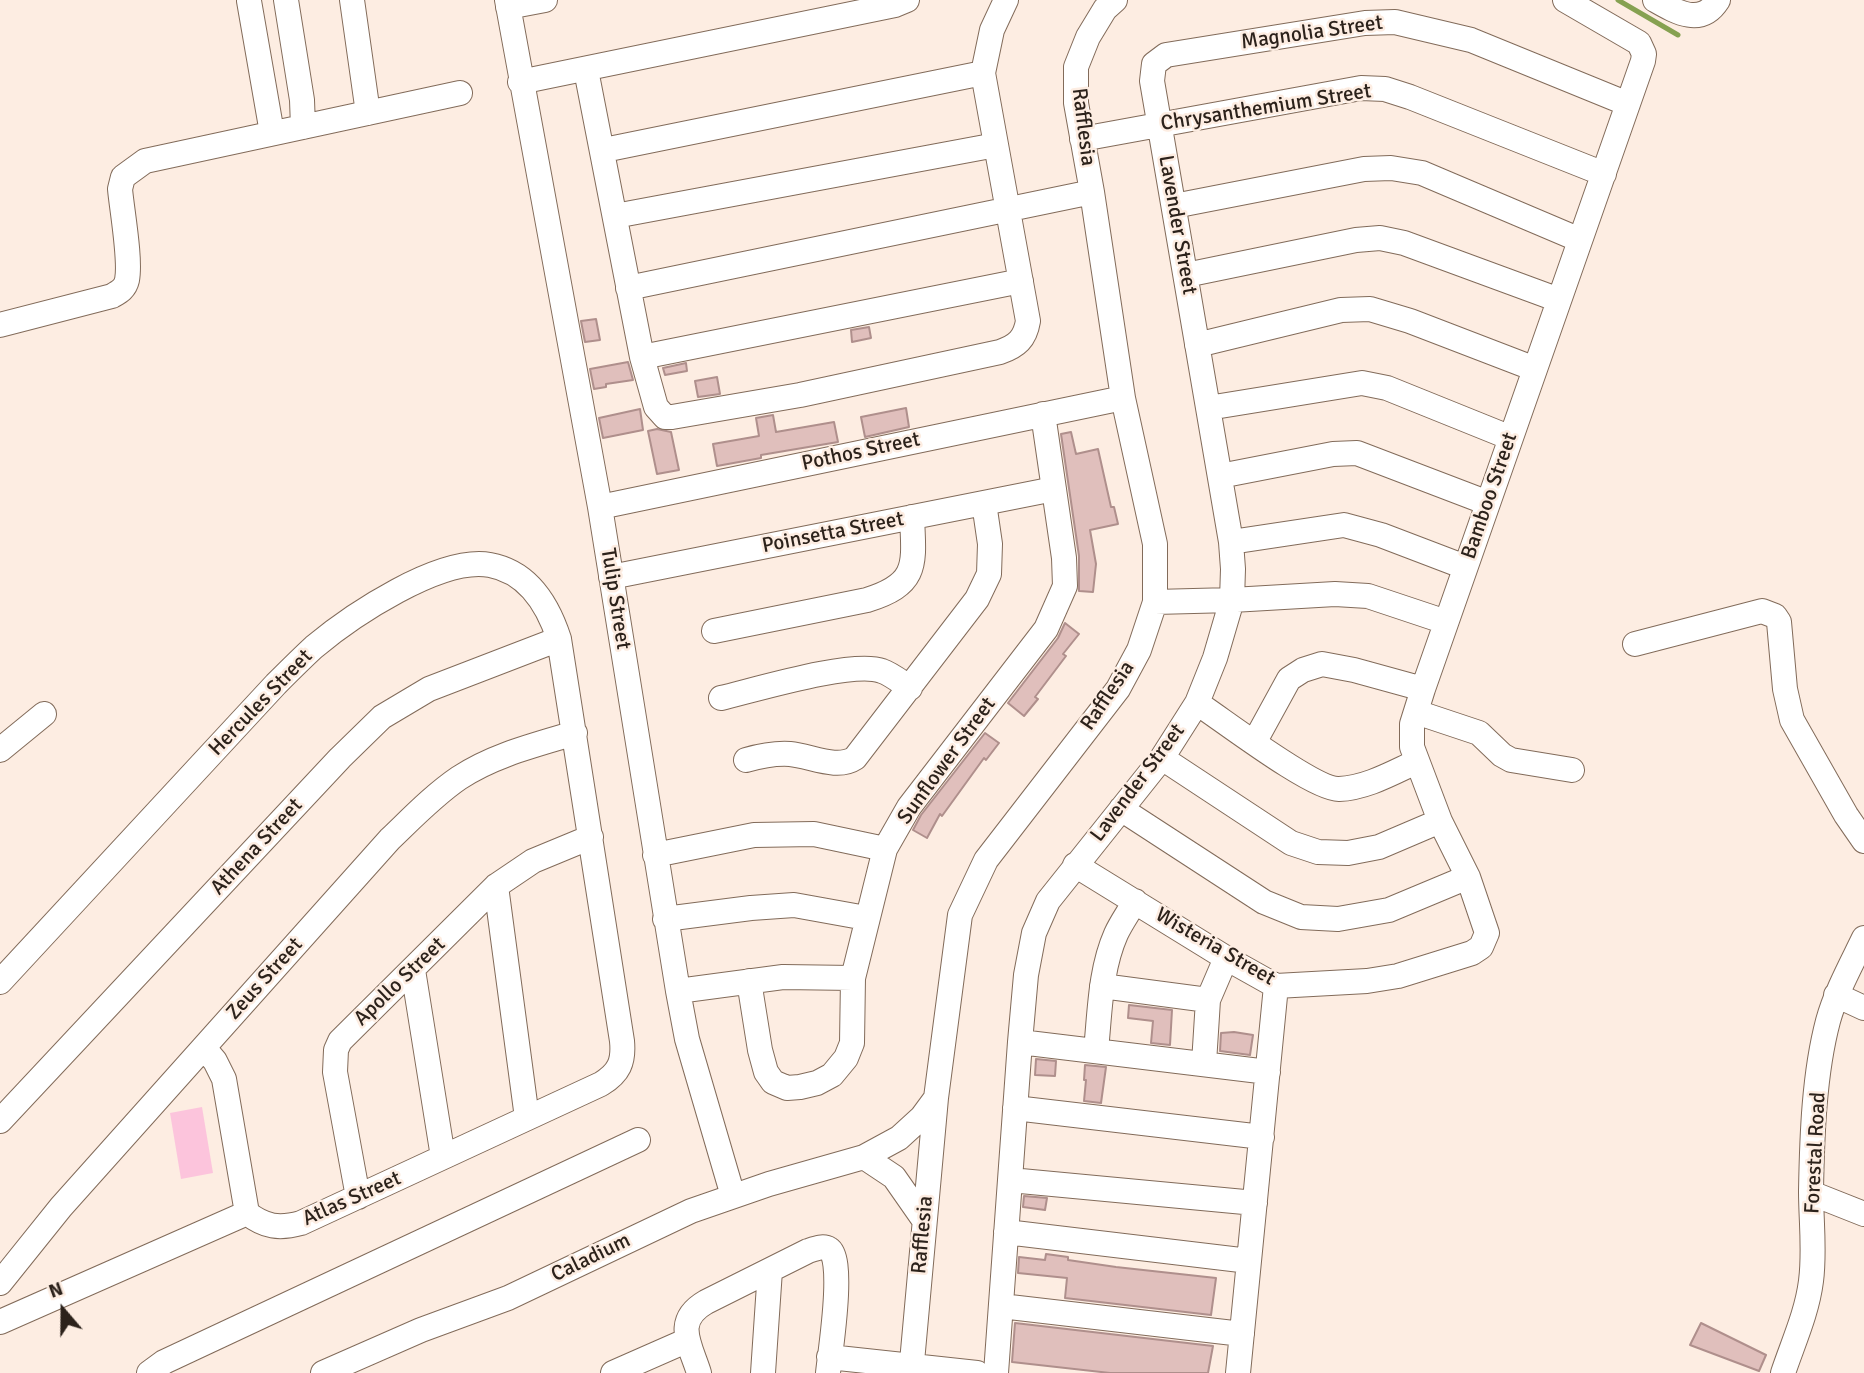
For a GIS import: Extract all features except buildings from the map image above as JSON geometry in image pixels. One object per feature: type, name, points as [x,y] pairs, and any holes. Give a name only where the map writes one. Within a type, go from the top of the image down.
[{"type":"street","points":[[286,0],[302,100],[303,127]]},
{"type":"street","points":[[352,0],[368,113]]},
{"type":"street","points":[[507,4],[545,0]]},
{"type":"street","points":[[520,82],[895,5],[907,0]]},
{"type":"street","points":[[586,69],[604,150],[642,357],[656,407],[665,417],[800,396],[1012,348],[1021,340],[1028,321],[983,73],[992,30],[1006,0]]},
{"type":"street","name":"Rafflesia","points":[[911,1369],[936,1098],[960,915],[986,860],[1118,689],[1139,650],[1155,602],[1155,544],[1123,398],[1076,103],[1076,67],[1088,37],[1105,9],[1115,0]]},
{"type":"street","name":"Bamboo Street","points":[[1485,942],[1487,933],[1468,877],[1440,821],[1416,762],[1411,736],[1419,700],[1643,61],[1643,49],[1639,43],[1565,0]]},
{"type":"street","points":[[1655,0],[1680,14],[1695,16],[1706,12],[1718,0]]},
{"type":"street","points":[[249,1],[272,133]]},
{"type":"street","name":"Tulip Street","points":[[507,4],[600,507],[665,919],[687,1039],[733,1196]]},
{"type":"street","name":"Magnolia Street","points":[[1154,64],[1166,55],[1365,23],[1395,22],[1471,40],[1628,104]]},
{"type":"street","name":"Lavender Street","points":[[996,1373],[1020,1042],[1026,975],[1034,933],[1048,901],[1162,758],[1197,703],[1216,659],[1232,600],[1231,542],[1152,81],[1154,64]]},
{"type":"street","points":[[604,150],[983,73]]},
{"type":"street","name":"Chrysanthemium Street","points":[[1082,139],[1361,88],[1385,89],[1604,174]]},
{"type":"street","points":[[0,325],[112,296],[121,291],[127,281],[127,265],[120,189],[123,177],[145,160],[460,93]]},
{"type":"street","points":[[615,216],[996,145]]},
{"type":"street","points":[[1174,206],[1364,169],[1391,168],[1422,173],[1580,240]]},
{"type":"street","points":[[628,288],[1092,192]]},
{"type":"street","points":[[1186,275],[1356,240],[1380,238],[1405,243],[1559,300]]},
{"type":"street","points":[[642,357],[1021,281]]},
{"type":"street","points":[[1198,345],[1341,310],[1370,309],[1410,321],[1535,369]]},
{"type":"street","points":[[1208,408],[1362,383],[1387,388],[1511,438]]},
{"type":"street","name":"Pothos Street","points":[[600,507],[1123,398]]},
{"type":"street","name":"Sunflower Street","points":[[749,981],[760,1050],[766,1072],[773,1082],[787,1088],[817,1083],[832,1075],[846,1058],[852,1043],[853,978],[885,849],[909,807],[1046,628],[1065,586],[1064,558],[1043,414]]},
{"type":"street","points":[[1220,476],[1333,454],[1357,453],[1488,503]]},
{"type":"street","name":"Poinsetta Street","points":[[611,577],[1054,489]]},
{"type":"street","points":[[746,760],[764,755],[789,754],[836,763],[850,762],[855,758],[977,599],[989,575],[990,544],[984,503]]},
{"type":"street","points":[[714,631],[867,600],[888,593],[911,570],[914,562],[912,517]]},
{"type":"street","points":[[1231,542],[1344,525],[1465,567]]},
{"type":"street","name":"Hercules Street","points":[[0,982],[276,684],[315,647],[357,616],[433,574],[470,564],[489,565],[521,578],[535,592],[546,605],[559,639],[622,1041],[620,1067]]},
{"type":"street","points":[[1155,602],[1335,594],[1368,596],[1446,622]]},
{"type":"street","points":[[1634,644],[1762,611],[1775,616],[1779,622],[1785,689],[1792,720],[1846,816],[1864,841]]},
{"type":"street","name":"Athena Street","points":[[0,1121],[340,758],[382,717],[429,689],[559,639]]},
{"type":"street","points":[[1255,741],[1289,679],[1303,670],[1322,664],[1354,670],[1419,700],[1479,733],[1511,760],[1572,770]]},
{"type":"street","points":[[720,698],[839,670],[864,668],[882,671],[910,688]]},
{"type":"street","points":[[1197,703],[1311,780],[1338,789],[1372,782],[1416,762]]},
{"type":"street","points":[[0,750],[44,714]]},
{"type":"street","name":"Zeus Street","points":[[0,1283],[61,1207],[390,839],[459,778],[490,761],[523,748],[575,733]]},
{"type":"street","points":[[1162,758],[1291,843],[1318,852],[1348,853],[1379,847],[1440,821]]},
{"type":"street","points":[[1121,809],[1264,902],[1301,917],[1338,919],[1389,910],[1468,877]]},
{"type":"street","points":[[655,855],[754,835],[814,834],[885,849]]},
{"type":"street","name":"Apollo Street","points":[[358,1197],[335,1072],[336,1050],[349,1032],[496,886],[533,861],[591,837]]},
{"type":"street","name":"Wisteria Street","points":[[1075,865],[1226,958],[1276,985],[1367,981],[1398,976],[1472,953],[1485,942]]},
{"type":"street","points":[[496,886],[527,1118]]},
{"type":"street","points":[[1096,1050],[1102,986],[1110,950],[1135,901]]},
{"type":"street","points":[[665,919],[794,905],[866,918]]},
{"type":"street","name":"Forestal Road","points":[[1783,1373],[1805,1310],[1811,1283],[1814,1252],[1811,1193],[1814,1123],[1823,1049],[1836,995],[1861,949]]},
{"type":"street","points":[[1204,1063],[1208,1000],[1226,958]]},
{"type":"street","points":[[413,970],[443,1157]]},
{"type":"street","points":[[678,991],[783,977],[853,978]]},
{"type":"street","points":[[1238,1373],[1276,985]]},
{"type":"street","points":[[1102,986],[1208,1000]]},
{"type":"street","points":[[1836,995],[1864,1008]]},
{"type":"street","points":[[1020,1042],[1268,1072]]},
{"type":"street","points":[[0,1322],[247,1213],[224,1079],[215,1061],[204,1048]]},
{"type":"street","name":"Atlas Street","points":[[247,1213],[268,1226],[290,1226],[601,1084],[611,1078],[620,1067]]},
{"type":"street","name":"Caladium","points":[[323,1373],[421,1330],[508,1298],[660,1225],[733,1196],[864,1157],[899,1138],[922,1117],[936,1098]]},
{"type":"street","points":[[1015,1108],[1262,1137]]},
{"type":"street","points":[[149,1373],[164,1362],[638,1140]]},
{"type":"street","points":[[864,1157],[894,1177],[924,1220]]},
{"type":"street","points":[[1010,1180],[1255,1203]]},
{"type":"street","points":[[1811,1193],[1864,1214]]},
{"type":"street","points":[[1006,1232],[1249,1261]]},
{"type":"street","points":[[699,1373],[686,1330],[687,1320],[698,1307],[808,1251],[821,1247],[829,1249],[833,1254],[837,1273],[829,1365],[977,1373]]},
{"type":"street","points":[[763,1373],[770,1270]]},
{"type":"street","points":[[1000,1306],[1242,1334]]},
{"type":"street","points":[[613,1373],[688,1340]]},
{"type":"shaded area","points":[[202,1107],[213,1173],[181,1179],[170,1113]]},
{"type":"waterway","points":[[1618,0],[1678,35]]}]
